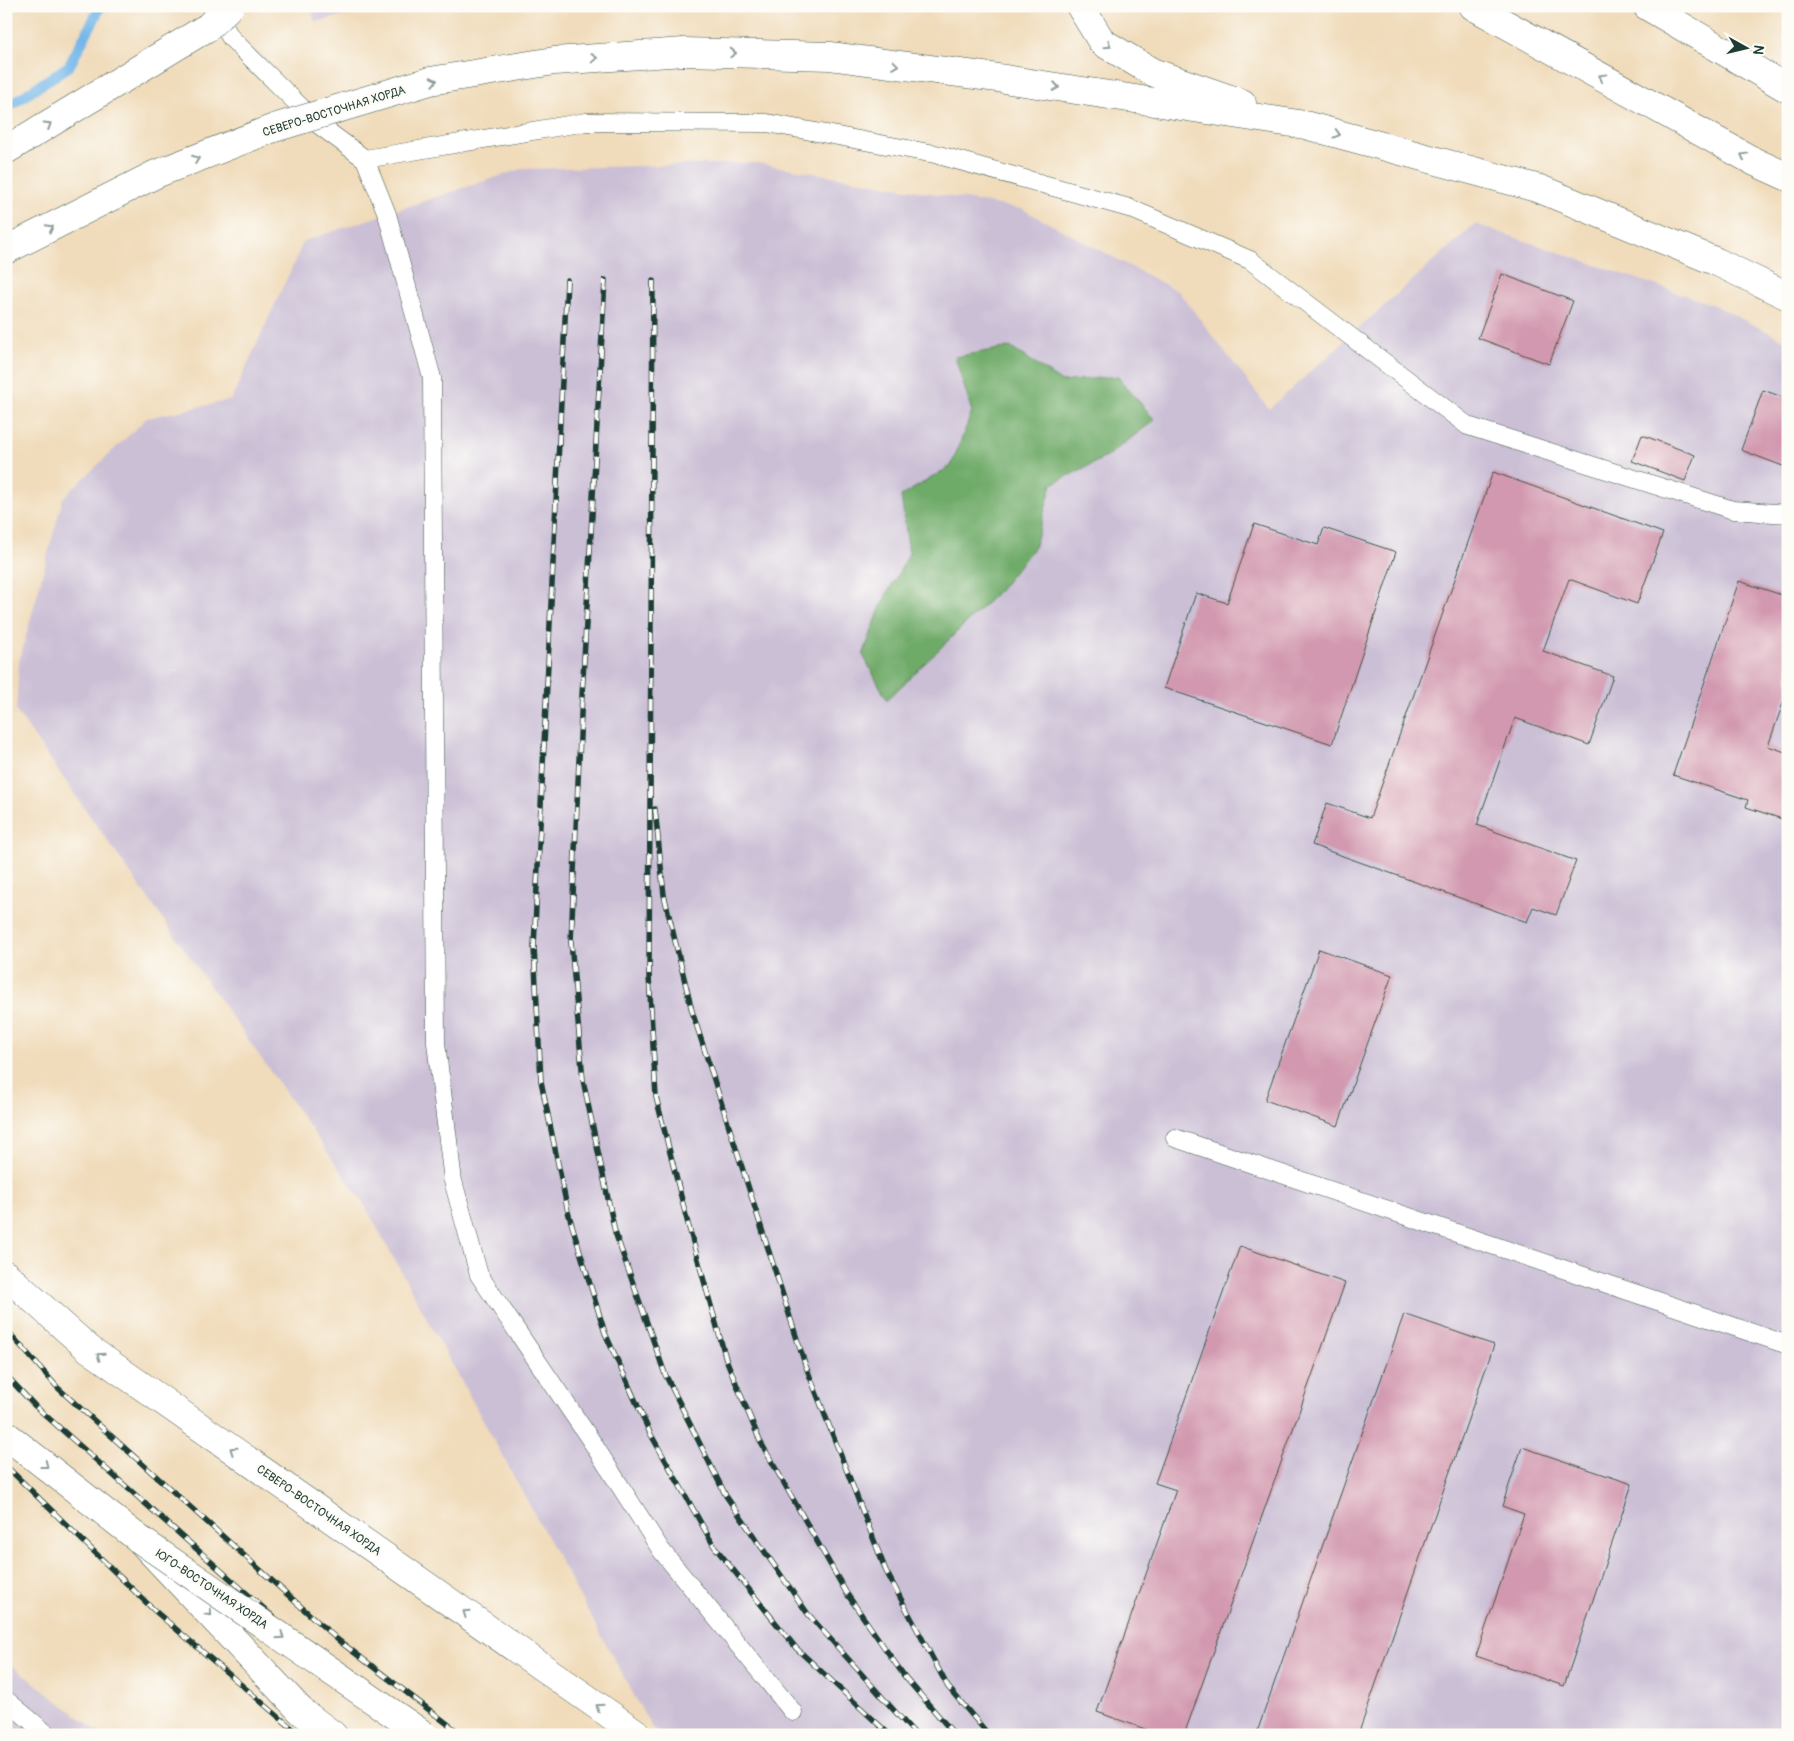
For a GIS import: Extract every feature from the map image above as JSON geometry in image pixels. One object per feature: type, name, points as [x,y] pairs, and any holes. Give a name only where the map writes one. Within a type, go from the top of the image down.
[{"type":"main road","points":[[6,150],[210,16],[230,6]]},
{"type":"main road","points":[[1080,6],[1102,42],[1152,72],[1306,125],[1540,190],[1717,262],[1788,296]]},
{"type":"main road","points":[[1473,6],[1755,162],[1788,177]]},
{"type":"main road","points":[[1647,6],[1788,89]]},
{"type":"main road","points":[[1673,6],[1726,53]]},
{"type":"main road","name":"СЕВЕРО-ВОСТОЧНАЯ ХОРДА","points":[[6,250],[156,174],[274,128],[430,81],[554,61],[684,52],[830,56],[998,78],[1306,125]]},
{"type":"main road","name":"СЕВЕРО-ВОСТОЧНАЯ ХОРДА","points":[[6,1275],[89,1349],[639,1735]]},
{"type":"main road","name":"ЮГО-ВОСТОЧНАЯ ХОРДА","points":[[6,1435],[139,1539],[424,1735]]},
{"type":"main road","points":[[139,1539],[301,1711],[333,1735]]},
{"type":"lane","points":[[210,16],[318,125],[365,159],[387,214],[432,378],[436,1043],[453,1181],[479,1275],[590,1439],[661,1550],[793,1712]]},
{"type":"lane","points":[[365,159],[586,122],[767,123],[935,154],[1129,208],[1250,260],[1468,426],[1733,510],[1788,514]]},
{"type":"lane","points":[[1175,1138],[1788,1344]]},
{"type":"lane","points":[[6,1700],[48,1735]]},
{"type":"shaded area","points":[[310,6],[387,6],[315,22]]},
{"type":"shaded area","points":[[757,163],[1022,209],[1179,292],[1269,409],[1475,224],[1714,305],[1788,342],[1788,1735],[663,1735],[652,1728],[364,1204],[16,711],[19,662],[63,498],[147,418],[231,400],[304,241],[521,169]]},
{"type":"shaded area","points":[[6,1661],[102,1735],[6,1735]]},
{"type":"green space","points":[[1010,347],[1062,382],[1117,376],[1155,420],[1106,457],[1052,484],[1035,546],[998,592],[887,700],[863,655],[882,603],[909,554],[901,496],[951,466],[972,412],[955,357]]},
{"type":"building","points":[[1502,274],[1573,301],[1549,364],[1478,338]]},
{"type":"building","points":[[1763,390],[1788,399],[1788,468],[1741,450]]},
{"type":"building","points":[[1642,435],[1695,455],[1685,481],[1632,461]]},
{"type":"building","points":[[1493,472],[1663,533],[1637,604],[1569,579],[1543,651],[1613,676],[1589,745],[1515,718],[1477,825],[1576,861],[1556,915],[1533,907],[1527,922],[1312,845],[1327,803],[1370,818]]},
{"type":"building","points":[[1254,524],[1318,545],[1324,528],[1396,552],[1332,744],[1164,688],[1196,593],[1227,603]]},
{"type":"building","points":[[1739,581],[1788,597],[1788,689],[1768,746],[1788,753],[1788,821],[1746,807],[1748,800],[1673,775]]},
{"type":"building","points":[[1319,949],[1392,975],[1338,1126],[1265,1100]]},
{"type":"building","points":[[1240,1246],[1345,1283],[1184,1735],[1162,1735],[1097,1712],[1176,1490],[1155,1483]]},
{"type":"building","points":[[1404,1314],[1494,1345],[1358,1735],[1256,1735]]},
{"type":"building","points":[[1522,1447],[1632,1484],[1564,1686],[1476,1656],[1524,1514],[1502,1506]]},
{"type":"waterway","points":[[6,108],[69,66],[101,6]]},
{"type":"railway","points":[[567,280],[534,947],[541,1081],[568,1212],[605,1333],[650,1433],[714,1546],[796,1648],[890,1735]]},
{"type":"railway","points":[[605,280],[581,714],[571,942],[583,1080],[615,1232],[665,1374],[726,1496],[808,1614],[916,1735]]},
{"type":"railway","points":[[653,281],[649,976],[656,1097],[688,1224],[726,1359],[760,1441],[847,1594],[905,1677],[955,1735]]},
{"type":"railway","points":[[655,809],[664,895],[692,1011],[805,1364],[886,1571],[948,1687],[989,1735]]},
{"type":"railway","points":[[6,1329],[58,1388],[338,1640],[462,1735]]},
{"type":"railway","points":[[6,1375],[35,1406],[321,1659],[413,1735]]},
{"type":"railway","points":[[6,1466],[155,1611],[300,1735]]}]
